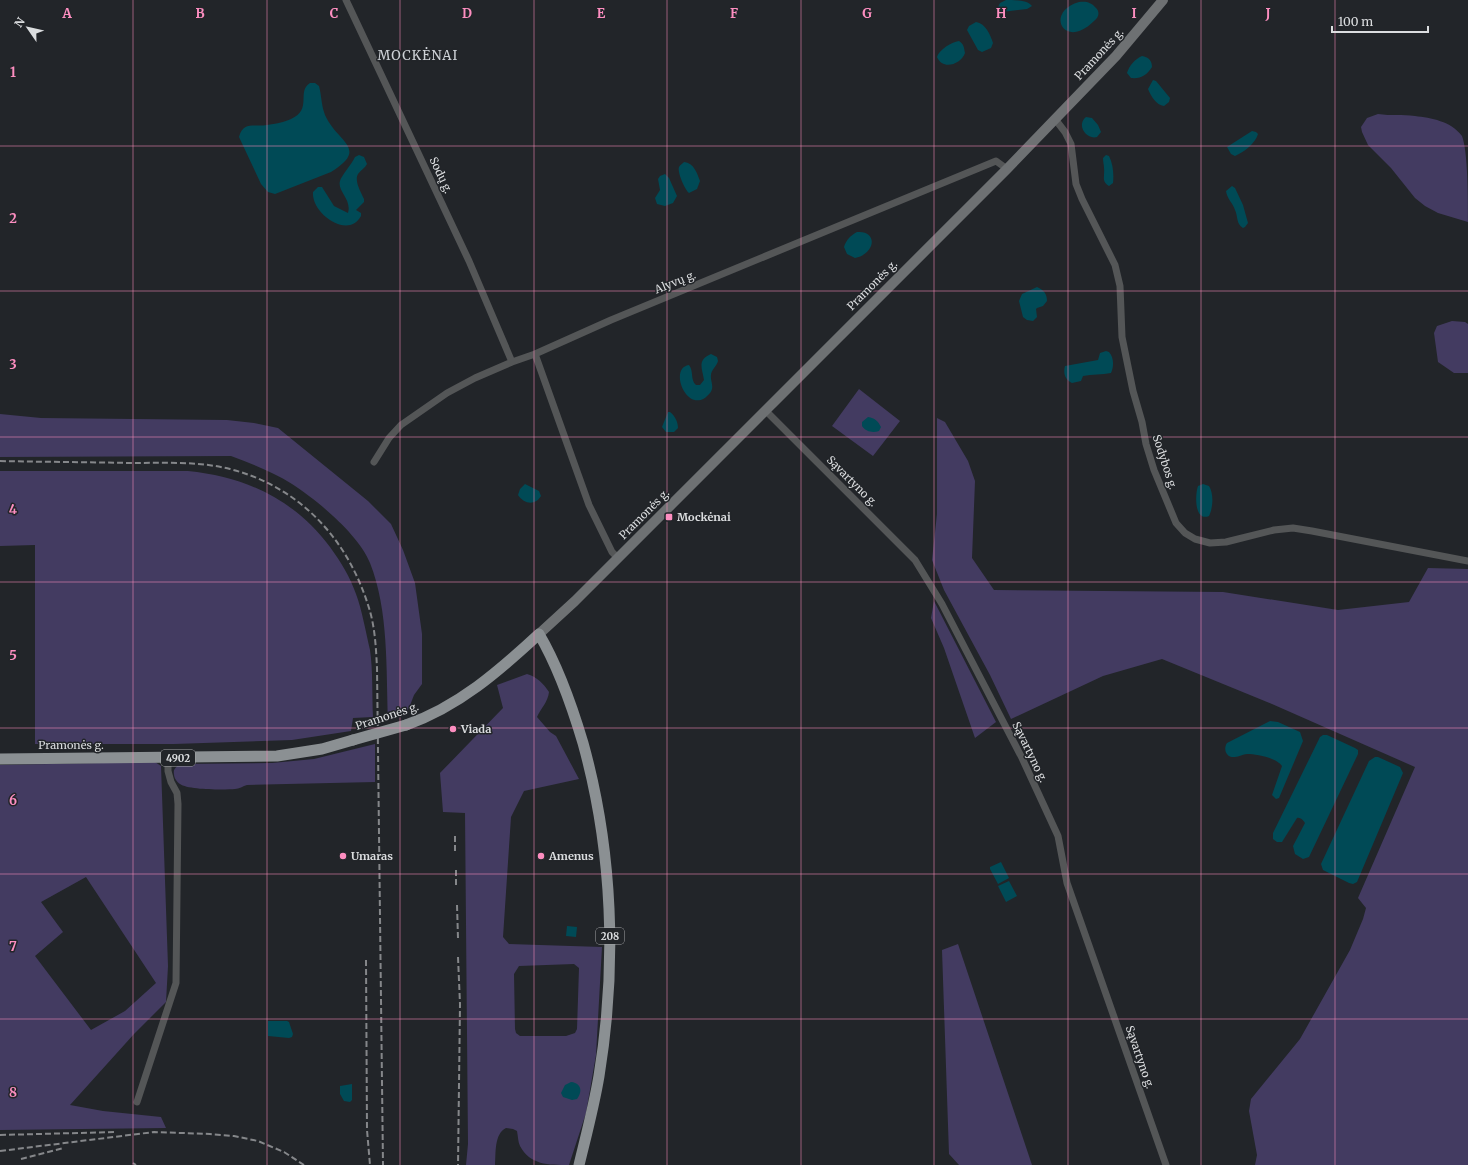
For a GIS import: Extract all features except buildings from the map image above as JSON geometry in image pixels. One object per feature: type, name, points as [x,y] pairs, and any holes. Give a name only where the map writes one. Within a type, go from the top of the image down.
[{"type":"highway","name":"Pramonės g.","points":[[0,759],[277,756],[322,749],[406,725],[434,714],[462,697],[500,670],[539,634]]},
{"type":"highway","name":"208","points":[[539,634],[548,649],[560,676],[572,708],[588,761],[604,844],[608,887],[610,923],[609,967],[604,1041],[594,1104],[579,1165]]},
{"type":"main road","name":"Pramonės g.","points":[[539,634],[766,411],[1006,169],[1116,56],[1163,0]]},
{"type":"street","name":"Sodų g.","points":[[346,0],[469,260],[512,362]]},
{"type":"street","name":"Sodybos g.","points":[[1055,119],[1065,132],[1071,144],[1076,184],[1115,265],[1121,298],[1122,337],[1146,444],[1154,470],[1176,523],[1185,533],[1195,539],[1210,543],[1226,542],[1274,530],[1293,528],[1468,561]]},
{"type":"street","name":"Alyvų g.","points":[[374,462],[389,438],[397,430],[447,393],[468,382],[611,320],[996,161],[1006,169]]},
{"type":"street","points":[[535,354],[589,505],[612,552],[618,558]]},
{"type":"street","name":"Sąvartyno g.","points":[[766,411],[915,560],[942,604],[1022,758],[1058,836],[1067,882],[1166,1165]]},
{"type":"street","points":[[137,1102],[176,983],[178,804],[177,793],[171,782],[168,771],[168,758]]},
{"type":"shaded area","points":[[1378,114],[1410,115],[1434,119],[1452,127],[1462,136],[1467,164],[1468,222],[1438,213],[1425,206],[1415,198],[1391,168],[1368,145],[1361,127],[1367,118]]},
{"type":"shaded area","points":[[1452,321],[1465,322],[1468,324],[1468,373],[1454,373],[1438,362],[1434,333],[1437,326]]},
{"type":"shaded area","points":[[859,389],[900,421],[873,456],[832,426]]},
{"type":"shaded area","points":[[0,414],[41,418],[227,420],[254,423],[278,428],[368,501],[391,524],[403,550],[415,583],[422,634],[422,684],[414,695],[409,708],[403,716],[388,720],[384,621],[376,581],[365,552],[357,541],[336,519],[302,491],[270,472],[231,456],[0,457]]},
{"type":"shaded area","points":[[937,418],[945,422],[968,461],[975,481],[972,558],[994,590],[1223,592],[1338,610],[1409,602],[1428,568],[1468,569],[1468,1165],[1255,1165],[1257,1155],[1249,1111],[1251,1099],[1300,1039],[1350,950],[1366,908],[1358,898],[1415,767],[1272,704],[1162,659],[1103,676],[1011,719],[990,675],[944,590],[932,560],[937,514]]},
{"type":"shaded area","points":[[0,471],[188,471],[209,474],[249,485],[285,503],[316,530],[330,547],[338,558],[354,588],[370,650],[373,717],[353,718],[351,731],[292,740],[174,744],[35,744],[35,545],[0,546]]},
{"type":"shaded area","points":[[934,601],[996,722],[975,738],[944,648],[931,618]]},
{"type":"shaded area","points":[[527,674],[540,681],[549,692],[546,702],[537,717],[550,732],[556,736],[579,779],[524,791],[511,817],[503,937],[509,944],[602,947],[596,1055],[586,1113],[569,1165],[540,1163],[534,1160],[524,1152],[520,1146],[517,1131],[506,1128],[499,1135],[495,1165],[466,1165],[468,1144],[465,813],[443,812],[440,773],[503,708],[497,685]],"holes":[[[574,964],[579,968],[577,1029],[575,1033],[566,1036],[520,1036],[516,1033],[514,974],[519,966]]]},
{"type":"shaded area","points":[[375,744],[375,782],[247,785],[236,789],[215,789],[184,786],[178,782],[174,775],[174,769],[180,764],[272,763],[314,759]]},
{"type":"shaded area","points":[[155,762],[161,766],[168,966],[166,1002],[134,1034],[70,1105],[103,1111],[161,1117],[166,1128],[0,1130],[0,765]],"holes":[[[86,877],[156,983],[125,1011],[91,1030],[35,956],[63,932],[41,902]]]},
{"type":"shaded area","points":[[958,944],[1032,1165],[959,1165],[949,1154],[942,950]]},
{"type":"water","points":[[1006,0],[1024,1],[1032,6],[1027,9],[1002,12],[998,7],[1000,3]]},
{"type":"water","points":[[1079,2],[1092,4],[1098,11],[1098,16],[1083,29],[1074,32],[1067,31],[1062,26],[1060,20],[1062,13],[1068,7]]},
{"type":"water","points":[[976,22],[985,27],[993,43],[991,48],[982,52],[978,50],[967,30],[969,26]]},
{"type":"water","points":[[959,41],[964,48],[965,53],[963,57],[956,63],[947,65],[943,64],[937,57],[938,54],[949,45]]},
{"type":"water","points":[[1142,56],[1149,59],[1152,67],[1143,76],[1131,78],[1127,73],[1129,68],[1139,57]]},
{"type":"water","points":[[1153,80],[1156,81],[1170,98],[1169,102],[1164,106],[1156,102],[1148,89]]},
{"type":"water","points":[[310,83],[315,83],[319,86],[325,115],[332,127],[348,146],[348,157],[342,164],[331,172],[275,194],[268,192],[261,184],[239,137],[243,129],[246,127],[280,123],[298,115],[303,106],[304,91]]},
{"type":"water","points":[[1086,117],[1092,118],[1098,125],[1101,132],[1097,137],[1089,136],[1082,128],[1083,120]]},
{"type":"water","points":[[1252,131],[1258,134],[1257,138],[1252,144],[1235,156],[1231,154],[1227,147]]},
{"type":"water","points":[[359,155],[364,157],[367,164],[357,177],[358,186],[364,199],[364,202],[356,210],[361,213],[361,216],[355,223],[348,225],[331,221],[318,208],[314,200],[313,192],[318,187],[322,187],[334,206],[348,213],[348,204],[341,188],[340,181],[355,157]]},
{"type":"water","points":[[1106,155],[1109,156],[1113,173],[1113,183],[1109,186],[1105,182],[1104,178],[1103,158]]},
{"type":"water","points":[[684,162],[693,166],[700,181],[697,189],[689,193],[679,173],[679,167]]},
{"type":"water","points":[[665,174],[669,178],[677,196],[673,203],[665,206],[657,204],[655,198],[660,190],[658,179],[660,176]]},
{"type":"water","points":[[1232,186],[1235,188],[1243,205],[1248,223],[1243,228],[1239,224],[1236,212],[1226,191]]},
{"type":"water","points":[[857,232],[864,232],[871,238],[872,243],[867,252],[862,256],[855,258],[847,254],[844,247],[849,238]]},
{"type":"water","points":[[1037,287],[1045,292],[1047,301],[1043,306],[1036,309],[1037,317],[1033,321],[1027,320],[1023,317],[1019,301],[1022,294]]},
{"type":"water","points":[[1106,351],[1111,354],[1113,359],[1111,373],[1083,376],[1081,381],[1072,383],[1066,378],[1064,374],[1065,366],[1098,360],[1100,353]]},
{"type":"water","points":[[711,354],[717,357],[718,361],[711,373],[711,391],[702,399],[695,400],[688,396],[683,390],[680,382],[680,374],[683,368],[689,365],[694,383],[696,385],[700,385],[704,380],[702,362]]},
{"type":"water","points":[[668,412],[670,412],[676,419],[678,428],[674,432],[666,432],[662,427]]},
{"type":"water","points":[[868,417],[879,423],[881,427],[879,431],[870,432],[862,426],[862,422]]},
{"type":"water","points":[[525,484],[539,491],[541,496],[539,499],[530,503],[520,498],[518,495],[520,489]]},
{"type":"water","points":[[1203,484],[1209,486],[1212,497],[1212,505],[1209,516],[1204,517],[1198,511],[1196,501],[1198,486]]},
{"type":"water","points":[[1270,721],[1278,722],[1300,732],[1303,741],[1279,798],[1276,799],[1272,795],[1282,766],[1279,763],[1266,757],[1256,755],[1246,754],[1232,757],[1227,755],[1225,750],[1227,743]]},
{"type":"water","points":[[1327,735],[1355,748],[1358,750],[1358,754],[1309,857],[1303,859],[1295,854],[1293,846],[1305,823],[1302,820],[1297,818],[1282,842],[1277,842],[1273,839],[1273,833],[1320,737]]},
{"type":"water","points":[[1375,757],[1400,767],[1403,773],[1357,882],[1353,884],[1323,870],[1321,864],[1369,761]]},
{"type":"water","points":[[1001,862],[1009,878],[998,884],[990,867]]},
{"type":"water","points":[[1009,881],[1017,896],[1006,902],[998,886]]},
{"type":"water","points":[[567,926],[577,927],[576,937],[566,936]]},
{"type":"water","points":[[268,1021],[289,1022],[293,1034],[292,1037],[268,1036]]},
{"type":"water","points":[[571,1082],[577,1084],[580,1088],[580,1093],[577,1099],[572,1100],[563,1097],[561,1093],[565,1085]]},
{"type":"water","points":[[352,1084],[352,1100],[350,1102],[344,1101],[340,1094],[340,1086]]},
{"type":"railway","points":[[0,461],[180,463],[218,466],[230,469],[255,477],[278,489],[299,503],[318,519],[334,538],[348,560],[360,583],[369,608],[374,630],[377,660],[383,1165]]},
{"type":"railway","points":[[455,836],[455,853]]},
{"type":"railway","points":[[456,870],[456,887]]},
{"type":"railway","points":[[457,905],[458,938]]},
{"type":"railway","points":[[458,957],[460,1004],[458,1165]]},
{"type":"railway","points":[[366,960],[367,1130],[370,1165]]},
{"type":"railway","points":[[0,1135],[116,1132]]},
{"type":"railway","points":[[0,1151],[154,1132],[210,1134],[234,1136],[258,1141],[284,1152],[304,1165]]},
{"type":"railway","points":[[21,1159],[64,1148]]},
{"type":"place","name":"Mockėnai","points":[[669,517]]},
{"type":"place","name":"Viada","points":[[453,729]]},
{"type":"place","name":"Umaras","points":[[343,856]]},
{"type":"place","name":"Amenus","points":[[541,856]]},
{"type":"district","name":"MOCKĖNAI","points":[[418,55]]}]
